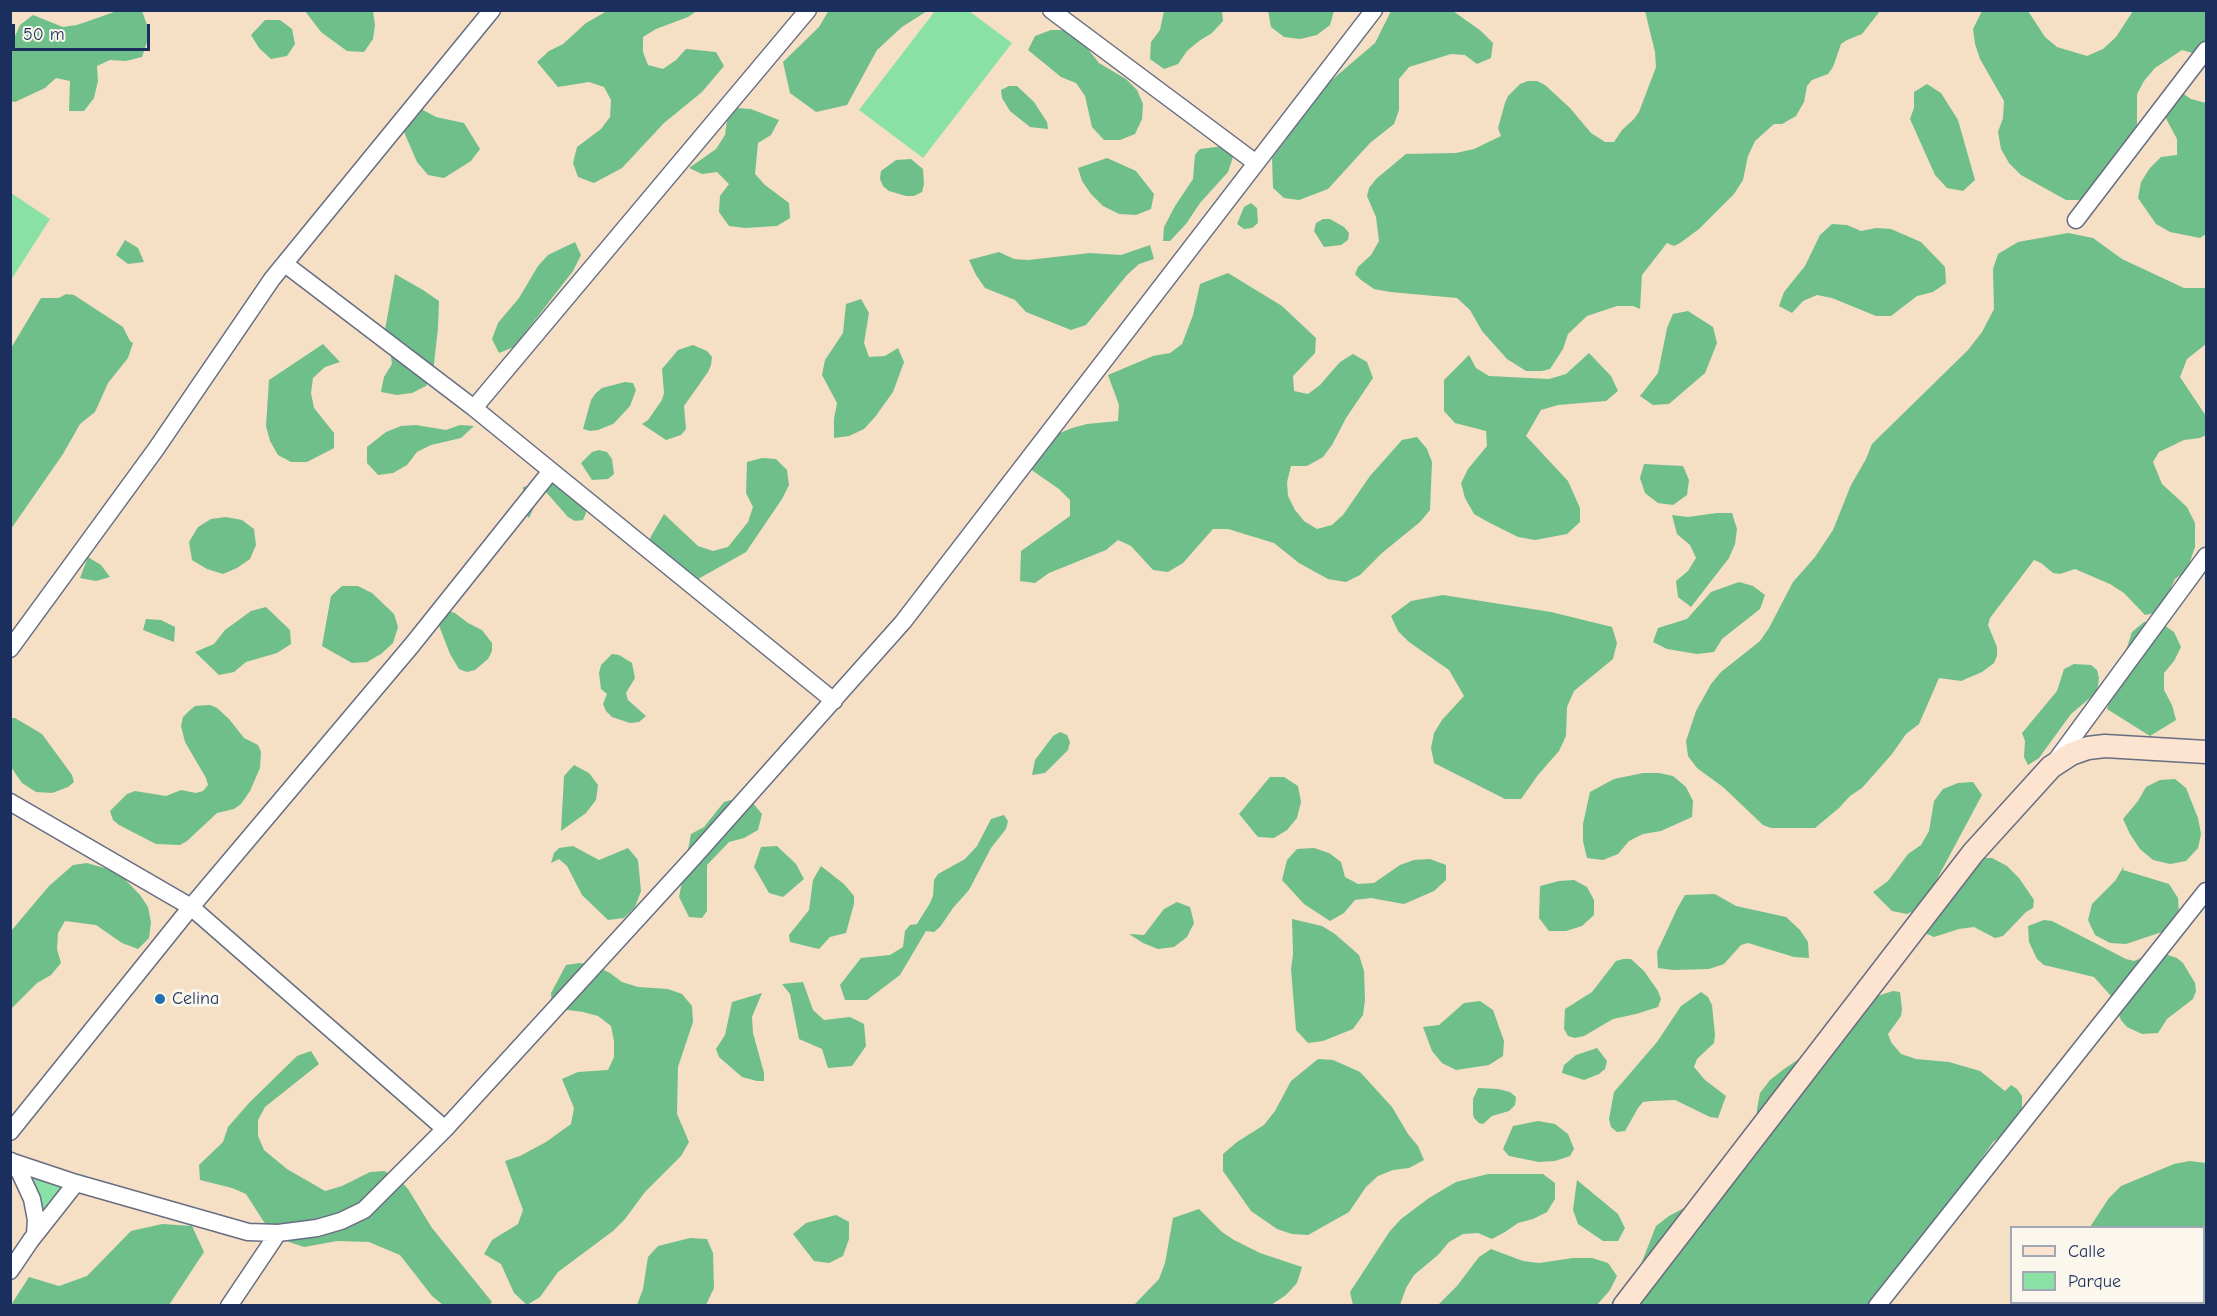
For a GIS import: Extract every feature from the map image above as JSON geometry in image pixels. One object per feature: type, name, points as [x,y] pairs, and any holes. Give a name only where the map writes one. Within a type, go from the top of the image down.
[{"type":"street","points":[[10,649],[156,449],[272,279],[492,10]]},
{"type":"street","points":[[474,408],[808,10]]},
{"type":"street","points":[[1051,10],[1256,163]]},
{"type":"street","points":[[11,1161],[76,1183],[248,1232],[278,1233],[316,1228],[341,1221],[364,1210],[445,1129],[903,622],[1374,10]]},
{"type":"street","points":[[2076,220],[2206,50]]},
{"type":"street","points":[[285,264],[474,408],[834,701]]},
{"type":"street","points":[[10,1132],[191,907],[412,645],[551,471]]},
{"type":"street","points":[[1624,1305],[1973,853],[2050,767],[2206,556]]},
{"type":"street","points":[[2050,767],[2071,754],[2088,748],[2104,746],[2206,752]]},
{"type":"street","points":[[10,802],[191,907],[445,1129]]},
{"type":"street","points":[[1878,1305],[2206,891]]},
{"type":"street","points":[[11,1161],[20,1173],[32,1199],[36,1220],[35,1234]]},
{"type":"street","points":[[10,1271],[35,1234],[76,1183]]},
{"type":"street","points":[[229,1305],[278,1233]]},
{"type":"green space","points":[[698,10],[688,17],[656,29],[643,37],[643,52],[648,65],[663,69],[686,49],[716,52],[724,66],[702,92],[664,123],[622,168],[594,183],[578,177],[573,163],[577,147],[601,129],[610,117],[611,100],[604,87],[589,82],[558,87],[537,62],[549,51],[563,44],[586,23],[607,11]]},
{"type":"green space","points":[[829,10],[927,11],[902,27],[877,50],[847,105],[816,112],[790,93],[783,62],[819,27]]},
{"type":"green space","points":[[1268,10],[1334,11],[1330,25],[1317,35],[1300,39],[1284,37],[1271,27]]},
{"type":"green space","points":[[117,11],[142,11],[147,25],[147,42],[142,57],[126,61],[110,60],[97,66],[98,81],[94,98],[84,111],[69,111],[70,81],[56,78],[45,88],[15,102],[11,101],[11,45],[20,25],[33,15],[63,27],[77,25]]},
{"type":"green space","points":[[305,11],[373,11],[375,25],[373,39],[364,52],[347,51],[321,32]]},
{"type":"green space","points":[[935,11],[969,11],[1012,43],[923,158],[859,110]]},
{"type":"green space","points":[[1164,11],[1222,11],[1223,21],[1212,33],[1187,51],[1178,64],[1164,69],[1150,59],[1151,42],[1160,30]]},
{"type":"green space","points":[[1391,11],[1453,11],[1481,31],[1493,43],[1491,58],[1477,64],[1465,55],[1451,54],[1409,67],[1399,79],[1399,110],[1394,124],[1370,143],[1328,189],[1299,200],[1284,198],[1273,188],[1272,158],[1326,85],[1375,43]]},
{"type":"green space","points":[[1645,11],[1880,11],[1862,34],[1841,44],[1833,67],[1828,74],[1812,80],[1807,86],[1804,102],[1796,116],[1782,124],[1774,124],[1755,141],[1748,156],[1743,180],[1734,194],[1699,229],[1680,243],[1674,246],[1667,243],[1642,275],[1640,309],[1633,306],[1617,306],[1587,316],[1568,334],[1563,349],[1550,369],[1526,371],[1507,359],[1482,331],[1470,310],[1457,298],[1374,289],[1355,274],[1379,241],[1376,217],[1367,196],[1369,188],[1376,179],[1406,154],[1456,153],[1474,149],[1501,136],[1498,128],[1505,103],[1508,96],[1520,84],[1537,81],[1545,85],[1570,108],[1591,133],[1605,142],[1614,142],[1639,112],[1656,67],[1655,52]]},
{"type":"green space","points":[[1982,11],[2028,11],[2045,37],[2057,47],[2087,56],[2103,49],[2116,37],[2133,11],[2206,11],[2206,57],[2182,50],[2155,68],[2137,94],[2137,126],[2132,142],[2084,200],[2066,200],[2021,175],[2009,163],[2001,149],[1998,132],[2003,118],[2004,101],[1980,59],[1975,44],[1973,29]]},
{"type":"green space","points":[[265,20],[280,20],[292,29],[295,44],[287,56],[271,59],[259,48],[251,35]]},
{"type":"green space","points":[[1051,30],[1067,30],[1079,38],[1099,63],[1126,79],[1137,90],[1143,104],[1142,119],[1135,134],[1120,140],[1104,140],[1092,127],[1085,96],[1076,83],[1061,77],[1028,50],[1035,36]]},
{"type":"green space","points":[[1927,84],[1941,93],[1958,120],[1975,180],[1963,191],[1947,188],[1935,175],[1910,119],[1914,108],[1914,92]]},
{"type":"green space","points":[[1009,86],[1017,86],[1034,102],[1047,122],[1048,129],[1030,127],[1010,111],[1002,98],[1001,90]]},
{"type":"green space","points":[[2178,90],[2191,99],[2206,103],[2206,234],[2200,238],[2170,232],[2156,224],[2138,198],[2141,182],[2150,168],[2161,157],[2177,155],[2177,139],[2162,111]]},
{"type":"green space","points":[[418,96],[423,110],[436,117],[464,123],[480,149],[471,161],[444,178],[428,175],[417,162],[404,132],[401,117]]},
{"type":"green space","points":[[736,108],[751,109],[779,120],[771,135],[758,143],[755,174],[765,185],[789,203],[790,218],[777,226],[745,228],[729,226],[719,212],[720,196],[729,184],[717,172],[702,174],[689,168],[716,149],[725,135],[727,120]]},
{"type":"green space","points":[[1224,146],[1231,149],[1233,157],[1228,172],[1170,241],[1163,241],[1164,227],[1193,179],[1195,155],[1200,149]]},
{"type":"green space","points":[[1107,158],[1136,171],[1154,194],[1151,209],[1136,215],[1119,214],[1103,206],[1091,194],[1082,181],[1078,168]]},
{"type":"green space","points":[[911,159],[923,169],[922,192],[914,196],[906,196],[889,191],[883,186],[880,179],[881,171],[896,160]]},
{"type":"green space","points":[[11,193],[50,219],[11,280]]},
{"type":"green space","points":[[1251,203],[1257,208],[1258,223],[1252,228],[1244,229],[1237,224],[1244,207]]},
{"type":"green space","points":[[1323,219],[1330,219],[1344,227],[1349,233],[1348,240],[1341,245],[1324,247],[1314,231],[1316,223]]},
{"type":"green space","points":[[1832,224],[1847,225],[1861,231],[1876,228],[1891,229],[1921,242],[1945,267],[1946,283],[1933,292],[1917,296],[1891,316],[1876,316],[1832,298],[1817,295],[1803,301],[1792,313],[1779,306],[1784,292],[1805,266],[1820,235]]},
{"type":"green space","points":[[2068,233],[2093,238],[2122,259],[2184,288],[2206,288],[2206,344],[2187,359],[2180,377],[2206,416],[2206,435],[2184,440],[2159,452],[2153,462],[2162,484],[2187,507],[2195,523],[2195,547],[2187,570],[2175,579],[2160,612],[2145,615],[2124,593],[2110,584],[2075,569],[2060,574],[2053,573],[2034,560],[1990,618],[1988,625],[1997,647],[1994,663],[1982,672],[1961,681],[1939,678],[1919,724],[1906,734],[1862,788],[1815,828],[1771,828],[1763,825],[1723,787],[1697,768],[1688,756],[1686,741],[1696,711],[1711,684],[1721,672],[1760,641],[1769,628],[1793,582],[1815,557],[1833,530],[1851,485],[1872,444],[1968,350],[1982,332],[1994,309],[1993,269],[1998,254],[2018,242]]},
{"type":"green space","points":[[125,240],[138,248],[144,262],[128,264],[116,255]]},
{"type":"green space","points":[[575,242],[581,255],[573,271],[514,347],[499,353],[492,339],[498,323],[519,298],[538,266],[548,255]]},
{"type":"green space","points":[[1150,245],[1154,259],[1139,264],[1127,275],[1086,325],[1071,330],[1026,312],[1015,300],[985,288],[969,260],[999,252],[1014,259],[1028,260],[1090,253],[1121,255]]},
{"type":"green space","points":[[1228,273],[1282,306],[1316,338],[1315,353],[1293,376],[1294,391],[1308,394],[1320,385],[1340,362],[1353,354],[1367,362],[1373,378],[1323,457],[1307,466],[1291,466],[1287,482],[1288,496],[1304,521],[1317,529],[1332,525],[1343,515],[1370,476],[1402,440],[1417,437],[1427,449],[1432,462],[1430,510],[1420,522],[1382,553],[1360,575],[1346,582],[1328,579],[1299,563],[1274,543],[1228,529],[1213,529],[1183,563],[1168,572],[1153,570],[1131,546],[1118,540],[1106,550],[1049,573],[1035,583],[1020,581],[1021,551],[1070,516],[1070,500],[1059,489],[1033,471],[1023,459],[1031,445],[1072,428],[1118,421],[1119,405],[1108,375],[1153,356],[1170,353],[1182,344],[1193,315],[1200,284]]},
{"type":"green space","points":[[395,274],[439,301],[433,373],[426,386],[412,393],[397,395],[381,392],[384,377],[392,364],[390,349],[384,335]]},
{"type":"green space","points":[[66,294],[74,295],[123,327],[133,343],[128,358],[108,383],[95,412],[80,424],[63,454],[11,529],[11,348],[41,298],[59,298]]},
{"type":"green space","points":[[861,299],[869,313],[864,343],[869,357],[885,356],[898,348],[904,362],[893,392],[864,429],[849,436],[834,438],[837,403],[822,375],[825,360],[843,333],[846,304]]},
{"type":"green space","points":[[1688,311],[1713,327],[1717,343],[1705,373],[1669,404],[1653,405],[1640,396],[1658,373],[1667,328],[1673,314]]},
{"type":"green space","points":[[323,344],[340,362],[325,367],[313,378],[311,393],[314,408],[334,433],[334,448],[307,462],[291,462],[278,455],[270,441],[266,426],[269,380]]},
{"type":"green space","points":[[693,345],[707,351],[712,357],[711,365],[684,406],[686,429],[681,435],[666,440],[642,424],[648,420],[662,400],[664,393],[662,369],[678,350]]},
{"type":"green space","points":[[1589,353],[1611,376],[1618,391],[1606,401],[1558,405],[1541,410],[1526,436],[1568,481],[1580,508],[1580,522],[1567,534],[1535,540],[1518,537],[1474,514],[1465,498],[1461,483],[1468,469],[1487,446],[1486,431],[1455,423],[1444,411],[1444,380],[1469,355],[1476,368],[1489,376],[1549,379],[1566,374]]},
{"type":"green space","points":[[625,382],[633,383],[636,390],[630,406],[613,424],[598,430],[583,429],[591,400],[596,393],[602,388]]},
{"type":"green space","points":[[416,425],[446,430],[460,425],[474,426],[461,438],[431,445],[417,452],[407,465],[393,473],[378,475],[367,463],[367,447],[386,432],[401,426]]},
{"type":"green space","points":[[599,450],[607,452],[612,459],[614,474],[608,479],[592,480],[581,463],[592,452]]},
{"type":"green space","points":[[762,458],[776,459],[787,470],[789,485],[746,552],[691,583],[654,555],[650,538],[664,514],[698,546],[713,551],[728,547],[748,522],[753,507],[746,493],[747,462]]},
{"type":"green space","points":[[1644,464],[1683,466],[1689,480],[1687,495],[1673,505],[1658,503],[1645,493],[1640,478]]},
{"type":"green space","points":[[561,480],[584,498],[586,513],[583,520],[575,521],[568,517],[546,492],[539,496],[529,518],[524,512],[523,487]]},
{"type":"green space","points":[[1732,513],[1737,529],[1735,544],[1729,558],[1691,607],[1678,597],[1676,581],[1688,571],[1696,558],[1690,545],[1677,534],[1672,515],[1688,517]]},
{"type":"green space","points":[[226,517],[242,520],[254,529],[256,545],[250,559],[223,574],[207,569],[192,560],[189,542],[198,527],[211,519]]},
{"type":"green space","points":[[88,557],[101,565],[110,577],[96,581],[80,578]]},
{"type":"green space","points":[[1739,582],[1753,586],[1765,595],[1760,609],[1722,639],[1714,652],[1697,654],[1667,649],[1653,642],[1658,628],[1687,619],[1711,592]]},
{"type":"green space","points":[[342,586],[358,586],[372,593],[394,614],[398,627],[393,643],[381,654],[367,662],[352,663],[322,646],[331,596]]},
{"type":"green space","points":[[1443,595],[1551,612],[1612,627],[1617,643],[1613,659],[1574,691],[1567,707],[1566,736],[1559,751],[1521,799],[1505,799],[1434,763],[1431,748],[1434,733],[1442,720],[1464,696],[1449,670],[1409,642],[1398,631],[1391,616],[1411,601]]},
{"type":"green space","points":[[266,607],[290,630],[291,644],[277,653],[246,662],[234,672],[219,675],[195,652],[214,644],[225,630],[251,611]]},
{"type":"green space","points":[[448,611],[482,630],[492,643],[492,651],[488,659],[475,670],[467,672],[459,669],[450,654],[438,623]]},
{"type":"green space","points":[[146,619],[161,620],[175,627],[174,642],[143,630]]},
{"type":"green space","points":[[2144,622],[2161,623],[2174,632],[2181,647],[2174,661],[2164,673],[2164,690],[2172,705],[2176,720],[2150,736],[2107,709],[2132,632]]},
{"type":"green space","points":[[612,654],[619,655],[632,663],[635,678],[626,693],[628,700],[646,716],[639,722],[630,723],[612,717],[603,704],[607,694],[601,689],[599,673],[601,665]]},
{"type":"green space","points":[[2074,664],[2091,665],[2097,670],[2099,678],[2097,692],[2071,714],[2039,758],[2028,765],[2024,757],[2025,741],[2022,733],[2057,691],[2064,669]]},
{"type":"green space","points":[[210,705],[229,719],[244,738],[258,745],[261,752],[260,768],[250,791],[241,804],[234,809],[217,813],[180,845],[156,844],[119,825],[113,820],[110,811],[127,794],[135,791],[166,796],[181,790],[196,793],[203,791],[208,785],[185,742],[181,726],[183,717],[195,706]]},
{"type":"green space","points":[[11,718],[15,718],[42,734],[72,775],[74,782],[52,793],[36,792],[22,783],[11,767]]},
{"type":"green space","points":[[1060,732],[1067,735],[1070,742],[1068,750],[1045,773],[1032,775],[1035,760],[1053,736]]},
{"type":"green space","points":[[574,765],[589,773],[598,785],[596,800],[586,813],[561,831],[564,776]]},
{"type":"green space","points":[[1643,773],[1673,776],[1686,787],[1693,801],[1692,817],[1661,831],[1643,834],[1629,841],[1618,854],[1603,860],[1587,858],[1583,841],[1583,824],[1590,792],[1614,779]]},
{"type":"green space","points":[[1270,777],[1284,777],[1298,786],[1301,802],[1297,818],[1287,830],[1274,838],[1258,837],[1239,814]]},
{"type":"green space","points":[[2175,779],[2186,788],[2198,818],[2201,834],[2198,848],[2186,861],[2170,864],[2153,860],[2140,849],[2123,819],[2146,787],[2160,780]]},
{"type":"green space","points":[[1973,782],[1982,795],[1922,907],[1907,914],[1892,911],[1873,892],[1888,881],[1908,854],[1921,845],[1929,831],[1934,801],[1943,789],[1958,783]]},
{"type":"green space","points":[[738,798],[752,802],[762,814],[758,830],[744,838],[729,842],[707,865],[707,911],[702,918],[689,917],[679,897],[691,834],[704,827],[724,802]]},
{"type":"green space","points":[[1004,815],[1008,821],[1006,829],[991,848],[969,890],[940,927],[934,932],[926,931],[900,975],[867,1000],[845,1000],[840,985],[861,958],[890,955],[903,947],[905,931],[910,925],[917,924],[930,903],[934,880],[938,874],[965,859],[977,846],[991,819]]},
{"type":"green space","points":[[573,846],[599,860],[628,848],[638,860],[641,891],[635,907],[624,918],[608,920],[582,895],[567,866],[559,859],[551,863],[554,853],[559,848]]},
{"type":"green space","points":[[777,846],[796,864],[804,879],[783,897],[769,893],[754,867],[761,847]]},
{"type":"green space","points":[[1314,848],[1329,853],[1341,862],[1345,877],[1358,884],[1374,883],[1400,865],[1414,860],[1430,859],[1446,865],[1446,880],[1434,891],[1404,904],[1371,898],[1355,900],[1344,913],[1330,921],[1304,904],[1282,880],[1287,860],[1297,849]]},
{"type":"green space","points":[[1983,858],[1992,858],[2007,866],[2019,878],[2034,900],[2033,908],[2026,912],[2003,936],[1995,938],[1974,927],[1934,937],[1927,934],[1926,926]]},
{"type":"green space","points":[[87,863],[118,872],[140,895],[148,907],[151,922],[149,938],[138,949],[122,943],[96,925],[65,921],[58,933],[57,949],[61,963],[51,975],[37,983],[11,1009],[11,931],[49,886],[73,865]]},
{"type":"green space","points":[[821,866],[844,884],[854,896],[854,904],[846,933],[830,937],[819,949],[790,942],[789,935],[809,910],[813,880]]},
{"type":"green space","points":[[2124,866],[2123,870],[2169,884],[2178,898],[2179,914],[2174,928],[2126,944],[2110,943],[2095,935],[2088,920],[2092,904],[2115,881]]},
{"type":"green space","points":[[1574,880],[1587,887],[1594,900],[1594,915],[1582,926],[1566,931],[1549,931],[1539,918],[1540,886]]},
{"type":"green space","points":[[1715,894],[1736,906],[1786,917],[1800,930],[1808,942],[1809,958],[1794,957],[1748,943],[1741,945],[1724,964],[1709,969],[1658,968],[1657,952],[1685,895]]},
{"type":"green space","points":[[1177,902],[1190,907],[1194,923],[1187,937],[1174,947],[1158,949],[1129,934],[1144,935],[1164,909]]},
{"type":"green space","points":[[1292,919],[1322,926],[1335,934],[1359,955],[1364,971],[1363,1015],[1353,1029],[1323,1041],[1308,1043],[1296,1030],[1291,969]]},
{"type":"green space","points":[[2044,920],[2052,921],[2126,959],[2134,961],[2151,954],[2177,958],[2183,963],[2195,983],[2196,991],[2193,999],[2167,1019],[2158,1033],[2142,1034],[2127,1027],[2121,1020],[2111,996],[2094,977],[2044,965],[2037,959],[2029,942],[2028,926]]},
{"type":"green space","points":[[1631,959],[1644,971],[1658,991],[1661,999],[1658,1007],[1613,1019],[1584,1036],[1575,1038],[1568,1036],[1564,1029],[1565,1009],[1592,992],[1616,961]]},
{"type":"green space","points":[[580,963],[596,966],[622,982],[638,987],[668,989],[682,994],[692,1006],[693,1022],[678,1067],[677,1114],[689,1142],[681,1156],[645,1192],[625,1219],[613,1231],[558,1272],[540,1297],[527,1305],[514,1293],[501,1264],[484,1254],[492,1240],[518,1224],[523,1210],[505,1161],[546,1142],[571,1124],[574,1108],[562,1079],[578,1072],[608,1070],[614,1057],[611,1026],[598,1016],[552,1008],[551,993],[566,965]]},
{"type":"green space","points":[[803,982],[813,1010],[824,1020],[850,1017],[864,1024],[866,1046],[852,1066],[828,1068],[822,1049],[799,1039],[790,994],[782,984]]},
{"type":"green space","points":[[1893,991],[1900,992],[1902,1009],[1901,1016],[1888,1034],[1891,1042],[1901,1054],[1916,1059],[1949,1062],[1980,1071],[2005,1091],[2011,1085],[2022,1096],[2022,1113],[2014,1127],[1993,1142],[1899,1280],[1868,1305],[1635,1306],[1638,1272],[1656,1226],[1669,1216],[1699,1200],[1757,1143],[1757,1109],[1760,1093],[1770,1080],[1826,1041],[1865,1000]]},
{"type":"green space","points":[[1701,992],[1708,997],[1712,1005],[1715,1035],[1714,1043],[1697,1059],[1694,1067],[1705,1080],[1726,1096],[1718,1118],[1710,1117],[1675,1100],[1643,1102],[1625,1131],[1617,1132],[1611,1127],[1609,1119],[1614,1092],[1657,1042],[1681,1006]]},
{"type":"green space","points":[[762,993],[752,1017],[753,1033],[764,1073],[764,1081],[757,1081],[742,1077],[719,1057],[716,1049],[725,1035],[732,1002]]},
{"type":"green space","points":[[1480,1001],[1493,1010],[1504,1041],[1503,1056],[1489,1065],[1456,1070],[1442,1063],[1432,1051],[1423,1027],[1439,1025],[1464,1003]]},
{"type":"green space","points":[[1597,1048],[1607,1061],[1605,1069],[1599,1074],[1584,1080],[1562,1073],[1564,1065],[1576,1055]]},
{"type":"green space","points":[[311,1051],[319,1064],[265,1107],[258,1120],[258,1136],[264,1150],[287,1169],[325,1191],[342,1186],[370,1172],[384,1171],[398,1178],[408,1189],[432,1228],[492,1302],[489,1305],[443,1305],[432,1296],[400,1255],[369,1242],[337,1241],[304,1247],[289,1242],[275,1234],[264,1222],[246,1194],[200,1180],[199,1165],[223,1142],[228,1127],[297,1056]]},
{"type":"green space","points":[[1318,1059],[1333,1060],[1360,1072],[1392,1107],[1418,1146],[1424,1160],[1409,1168],[1393,1170],[1378,1176],[1366,1187],[1349,1212],[1308,1235],[1292,1234],[1277,1229],[1251,1211],[1223,1171],[1223,1154],[1264,1125],[1275,1111],[1291,1081]]},
{"type":"green space","points":[[1478,1088],[1510,1092],[1516,1097],[1515,1105],[1509,1111],[1492,1116],[1483,1124],[1479,1123],[1473,1114],[1473,1099]]},
{"type":"green space","points":[[1538,1121],[1555,1124],[1568,1134],[1574,1149],[1570,1156],[1555,1161],[1539,1162],[1509,1156],[1503,1149],[1513,1126]]},
{"type":"green space","points":[[2190,1161],[2206,1163],[2206,1305],[2063,1305],[2205,1304],[2205,1226],[2091,1226],[2109,1198],[2121,1186],[2174,1164]]},
{"type":"green space","points":[[1488,1174],[1543,1174],[1555,1183],[1555,1199],[1547,1212],[1518,1223],[1492,1239],[1478,1233],[1463,1234],[1449,1242],[1438,1255],[1414,1275],[1400,1305],[1353,1305],[1350,1292],[1390,1231],[1401,1219],[1456,1182]]},
{"type":"green space","points":[[35,1178],[61,1188],[43,1213],[38,1190],[33,1181]]},
{"type":"green space","points":[[1577,1180],[1618,1214],[1625,1228],[1618,1241],[1603,1241],[1578,1224],[1573,1210]]},
{"type":"green space","points":[[1199,1209],[1222,1232],[1234,1240],[1260,1253],[1302,1267],[1297,1283],[1286,1295],[1271,1305],[1134,1305],[1159,1279],[1165,1263],[1173,1218]]},
{"type":"green space","points":[[836,1215],[849,1222],[849,1239],[843,1256],[829,1263],[814,1261],[793,1234],[806,1223]]},
{"type":"green space","points":[[162,1224],[192,1226],[204,1252],[169,1305],[11,1305],[29,1277],[59,1286],[87,1276],[131,1231]]},
{"type":"green space","points":[[690,1238],[707,1239],[713,1253],[714,1288],[706,1305],[637,1305],[643,1289],[648,1257],[658,1246]]},
{"type":"green space","points":[[1491,1249],[1523,1261],[1539,1263],[1592,1258],[1608,1263],[1617,1276],[1610,1290],[1597,1305],[1438,1305],[1457,1286],[1479,1257]]},
{"type":"place","name":"Celina","points":[[160,999]]}]
